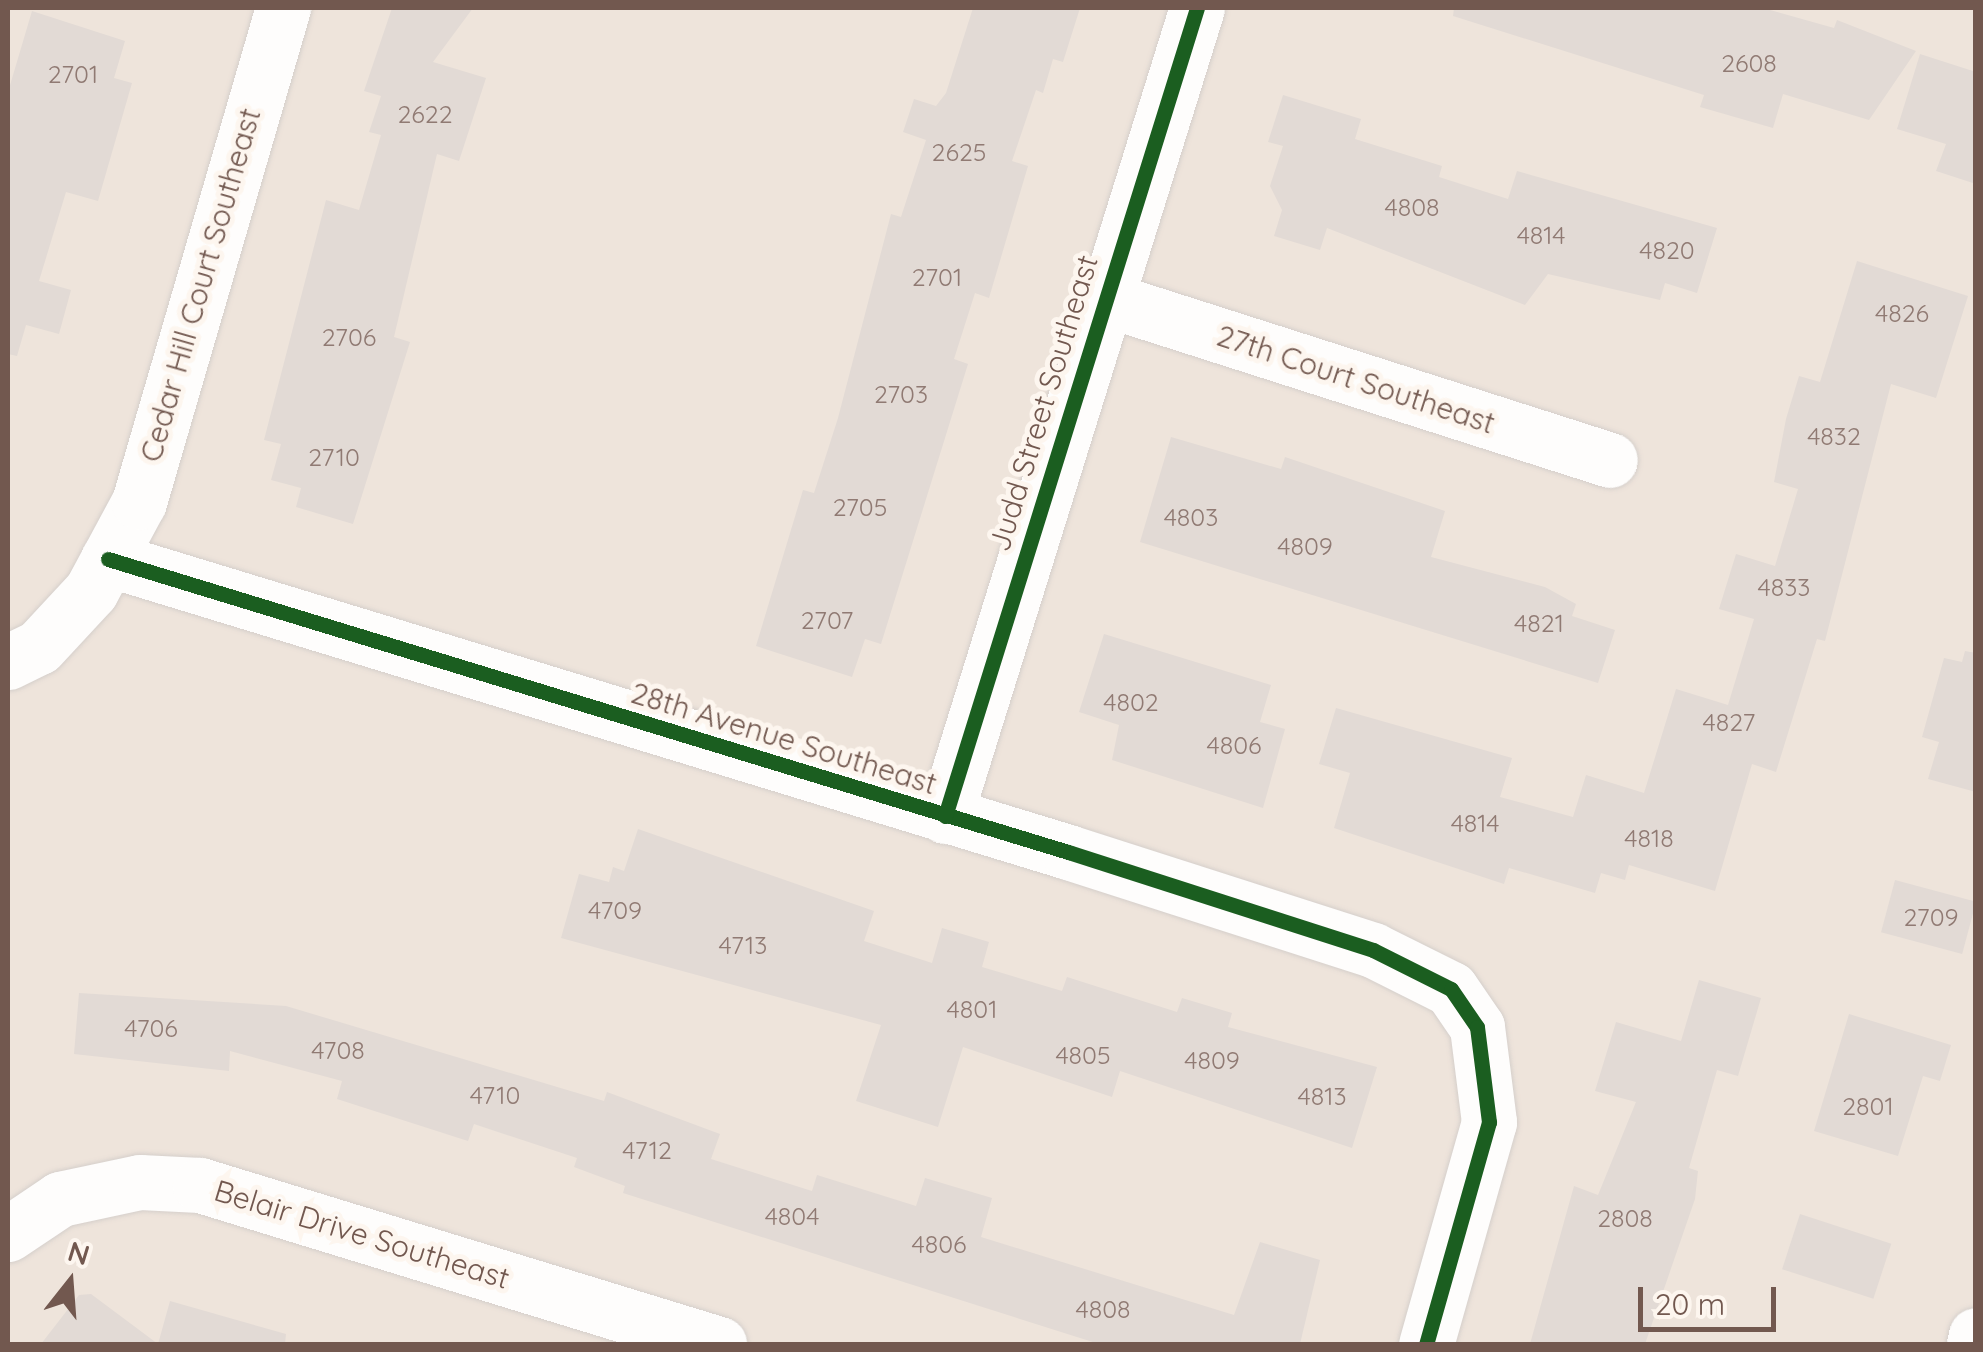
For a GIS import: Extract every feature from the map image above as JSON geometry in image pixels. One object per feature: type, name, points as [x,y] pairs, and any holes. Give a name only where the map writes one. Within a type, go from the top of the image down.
[{"type":"street","name":"Cedar Hill Court Southeast","points":[[108,559],[139,502],[282,8]]},
{"type":"street","name":"Judd Street Southeast","points":[[946,816],[1103,298],[1197,8]]},
{"type":"street","name":"27th Court Southeast","points":[[1103,298],[1610,460]]},
{"type":"street","points":[[8,662],[38,647],[108,559]]},
{"type":"street","name":"28th Avenue Southeast","points":[[108,559],[1373,950],[1451,990],[1477,1027],[1490,1122],[1426,1344]]},
{"type":"street","name":"Belair Drive Southeast","points":[[8,1234],[60,1198],[140,1182],[200,1185],[719,1344]]},
{"type":"street","points":[[1974,1344],[1976,1335]]},
{"type":"shaded area","points":[[8,8],[1975,8],[1975,1344],[8,1344]]},
{"type":"building","points":[[392,8],[473,8],[433,62],[486,78],[459,161],[437,154],[394,337],[410,342],[353,524],[296,507],[301,488],[271,480],[281,444],[264,440],[326,200],[359,210],[381,135],[369,132],[381,96],[364,91]]},
{"type":"building","points":[[973,8],[1080,8],[1063,62],[1053,59],[1043,93],[1036,90],[1012,161],[1028,166],[989,298],[975,293],[954,359],[968,364],[881,644],[865,639],[852,677],[756,646],[803,490],[814,493],[838,418],[891,214],[901,217],[926,140],[903,132],[914,99],[936,106],[946,93]]},
{"type":"building","points":[[1454,8],[1763,8],[1834,28],[1837,20],[1916,51],[1869,120],[1783,94],[1773,128],[1700,107],[1704,95],[1453,16]]},
{"type":"building","points":[[32,11],[125,41],[114,78],[132,83],[98,201],[66,192],[39,281],[71,290],[59,334],[26,325],[17,356],[8,354],[8,92]]},
{"type":"building","points":[[1920,54],[1976,72],[1976,184],[1936,171],[1946,144],[1897,129]]},
{"type":"building","points":[[1283,95],[1361,119],[1355,139],[1442,166],[1439,177],[1508,199],[1517,171],[1717,228],[1697,293],[1665,283],[1660,300],[1548,274],[1525,305],[1327,228],[1320,250],[1274,236],[1282,210],[1270,186],[1283,146],[1268,142]]},
{"type":"building","points":[[1857,261],[1968,296],[1936,398],[1891,384],[1825,641],[1817,639],[1776,772],[1752,764],[1715,891],[1629,865],[1625,880],[1601,873],[1595,893],[1509,868],[1504,884],[1334,828],[1350,773],[1319,764],[1336,708],[1512,758],[1500,797],[1573,817],[1586,775],[1644,793],[1676,689],[1728,705],[1754,619],[1719,609],[1736,554],[1775,566],[1798,489],[1774,482],[1786,419],[1799,376],[1820,382]]},
{"type":"building","points":[[1171,437],[1281,469],[1285,457],[1445,511],[1431,557],[1545,587],[1576,604],[1572,616],[1615,630],[1598,683],[1140,542]]},
{"type":"building","points":[[1104,634],[1271,685],[1260,722],[1285,729],[1263,808],[1112,760],[1119,725],[1079,712]]},
{"type":"building","points":[[1965,651],[1976,653],[1976,792],[1928,779],[1939,742],[1922,737],[1944,658],[1962,662]]},
{"type":"building","points":[[638,829],[874,911],[864,941],[932,963],[942,928],[989,942],[982,967],[1062,991],[1067,977],[1177,1012],[1182,998],[1232,1013],[1228,1027],[1377,1067],[1352,1148],[1120,1071],[1112,1097],[963,1047],[938,1127],[856,1101],[881,1025],[561,938],[579,874],[609,882],[613,867],[624,871]]},
{"type":"building","points":[[1895,880],[1976,902],[1962,954],[1881,932]]},
{"type":"building","points":[[1699,980],[1761,998],[1738,1076],[1717,1070],[1689,1168],[1698,1171],[1695,1199],[1645,1344],[1530,1344],[1574,1186],[1598,1195],[1636,1102],[1595,1091],[1616,1022],[1681,1041]]},
{"type":"building","points":[[79,993],[286,1006],[604,1101],[607,1092],[720,1134],[711,1159],[812,1191],[817,1175],[916,1206],[925,1178],[992,1198],[981,1237],[1234,1315],[1260,1242],[1320,1260],[1300,1344],[1099,1344],[623,1193],[625,1186],[574,1167],[577,1158],[474,1124],[468,1141],[337,1099],[342,1081],[230,1051],[229,1071],[74,1054]]},
{"type":"building","points":[[1849,1014],[1951,1045],[1940,1081],[1923,1076],[1898,1156],[1814,1131]]},
{"type":"building","points":[[1800,1214],[1891,1244],[1873,1299],[1782,1269]]},
{"type":"building","points":[[91,1294],[158,1344],[41,1344],[79,1295]]},
{"type":"building","points":[[170,1301],[286,1334],[285,1344],[158,1344]]},
{"type":"cycle path","points":[[945,816],[1197,8]]},
{"type":"cycle path","points":[[108,559],[1068,852],[1373,950],[1451,989],[1477,1027],[1489,1122],[1426,1344]]}]
